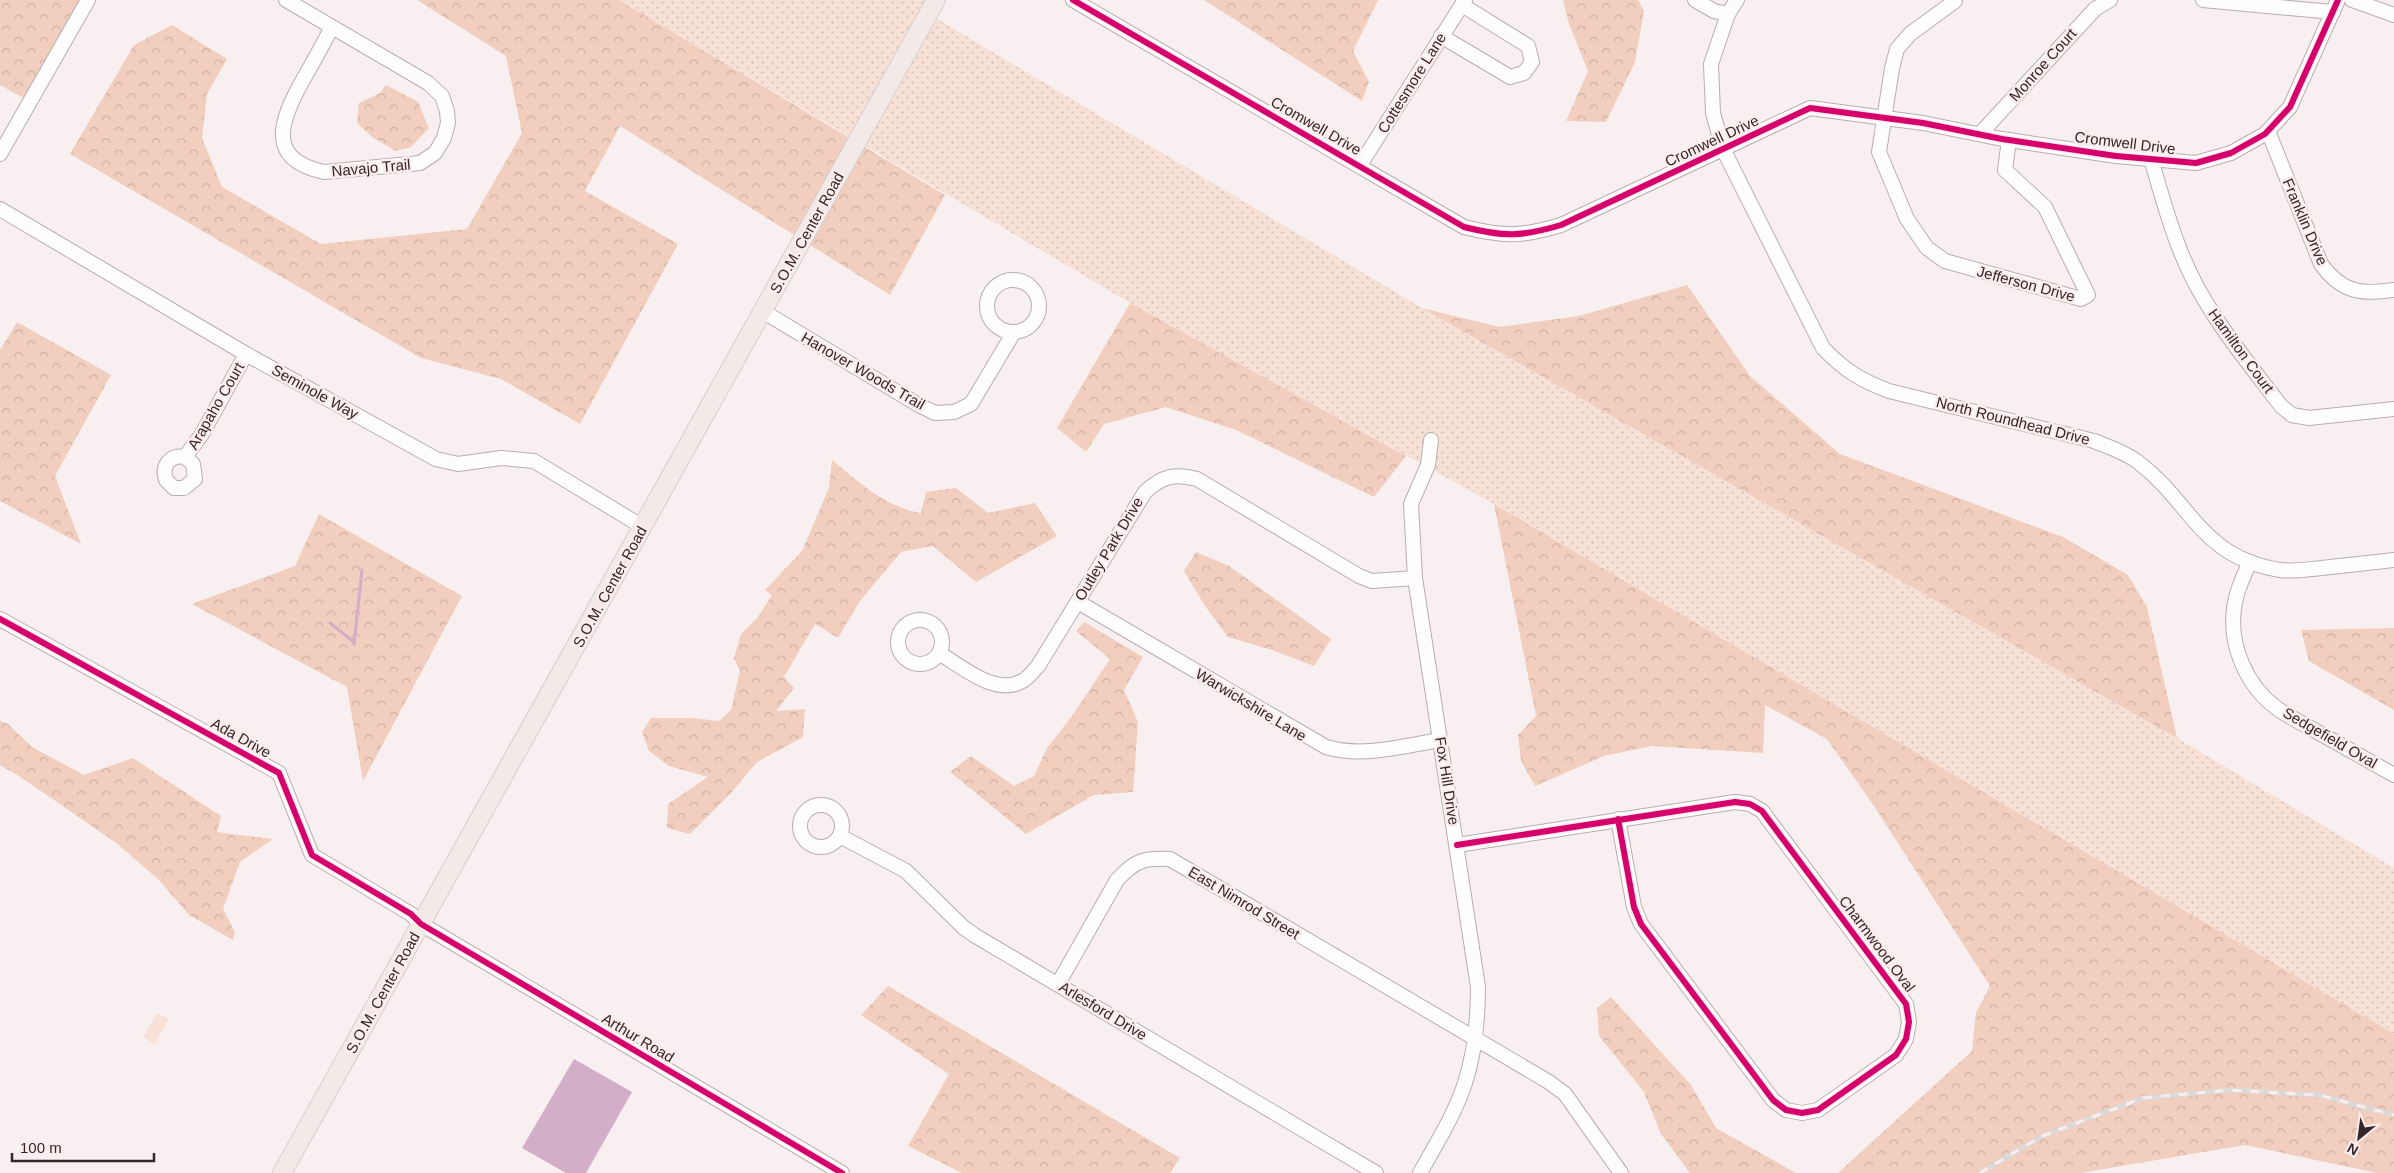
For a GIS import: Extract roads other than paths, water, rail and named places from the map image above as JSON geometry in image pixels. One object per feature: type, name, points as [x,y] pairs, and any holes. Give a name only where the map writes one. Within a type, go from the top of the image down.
[{"type":"main road","name":"S.O.M. Center Road","points":[[282,1173],[764,312],[936,0]]},
{"type":"street","points":[[0,154],[88,0]]},
{"type":"street","name":"Navajo Trail","points":[[286,0],[428,83],[442,96],[447,111],[448,123],[444,138],[435,153],[420,163],[324,172],[311,169],[293,158],[281,133],[285,115],[332,27]]},
{"type":"street","name":"Cromwell Drive","points":[[1073,0],[1464,227],[1508,236],[1532,234],[1561,226],[1810,108],[1884,118],[2009,140],[2151,159],[2196,163],[2231,153],[2268,131],[2290,107],[2335,6]]},
{"type":"street","points":[[1695,0],[1714,11],[1728,14]]},
{"type":"street","name":"North Roundhead Drive","points":[[1737,0],[1728,14],[1711,64],[1713,113],[1723,149],[1823,348],[1841,367],[1863,380],[1889,390],[2094,441],[2115,449],[2137,461],[2159,480],[2192,521],[2219,546],[2250,562],[2281,570],[2394,560]]},
{"type":"street","name":"Monroe Court","points":[[1980,134],[2094,9],[2110,0]]},
{"type":"street","points":[[2202,0],[2335,6]]},
{"type":"street","points":[[2352,0],[2394,15]]},
{"type":"street","points":[[1884,118],[1898,49],[1910,34],[1954,1]]},
{"type":"street","points":[[1441,36],[1510,77],[1524,74],[1532,62],[1528,46],[1463,2]]},
{"type":"street","name":"Cottesmore Lane","points":[[1360,166],[1463,2]]},
{"type":"street","name":"Jefferson Drive","points":[[1884,118],[1879,152],[1907,218],[1927,248],[1945,261],[1955,265],[2081,299],[2088,295],[2046,207],[2005,170],[2009,140]]},
{"type":"street","name":"Franklin Drive","points":[[2268,131],[2320,264],[2331,279],[2355,290],[2372,293],[2394,290]]},
{"type":"street","name":"Hamilton Court","points":[[2151,159],[2180,251],[2207,303],[2224,332],[2281,406],[2292,415],[2308,418],[2394,409]]},
{"type":"street","name":"Seminole Way","points":[[0,209],[246,354],[436,459],[458,464],[501,458],[534,461],[643,527]]},
{"type":"street","name":"Hanover Woods Trail","points":[[764,312],[917,404],[935,412],[954,412],[971,404],[1014,332]]},
{"type":"street","name":"Arapaho Court","points":[[186,458],[202,434],[246,354]]},
{"type":"street","name":"Fox Hill Drive","points":[[1420,1173],[1454,1111],[1462,1089],[1478,1014],[1478,987],[1415,578],[1411,537],[1411,504],[1428,465],[1431,440]]},
{"type":"street","name":"Outley Park Drive","points":[[939,653],[989,683],[1007,686],[1023,681],[1038,666],[1145,492],[1157,480],[1184,475],[1197,479],[1359,576],[1372,581],[1415,578]]},
{"type":"street","name":"Sedgefield Oval","points":[[2250,562],[2239,586],[2234,608],[2233,631],[2238,652],[2247,674],[2259,691],[2278,709],[2394,775]]},
{"type":"street","name":"Warwickshire Lane","points":[[1078,602],[1326,747],[1342,752],[1362,753],[1440,740]]},
{"type":"street","name":"Ada Drive","points":[[0,619],[279,773],[312,855],[411,914],[421,924]]},
{"type":"street","name":"Charmwood Oval","points":[[1457,845],[1618,819],[1735,802],[1750,804],[1762,811],[1906,1004],[1908,1022],[1906,1038],[1896,1055],[1818,1110],[1802,1113],[1786,1110],[1773,1100],[1641,924],[1633,901],[1618,819]]},
{"type":"street","name":"Arlesford Drive","points":[[840,836],[906,871],[963,927],[1376,1173]]},
{"type":"street","name":"East Nimrod Street","points":[[1058,984],[1117,880],[1130,866],[1148,858],[1170,859],[1549,1082],[1565,1094],[1621,1173]]},
{"type":"street","name":"Arthur Road","points":[[421,924],[842,1173]]},
{"type":"waterway","points":[[354,644],[362,570]]},
{"type":"waterway","points":[[330,623],[354,642]]},
{"type":"railway","points":[[1980,1173],[2042,1136],[2143,1098],[2230,1090],[2319,1095],[2394,1115]]}]
